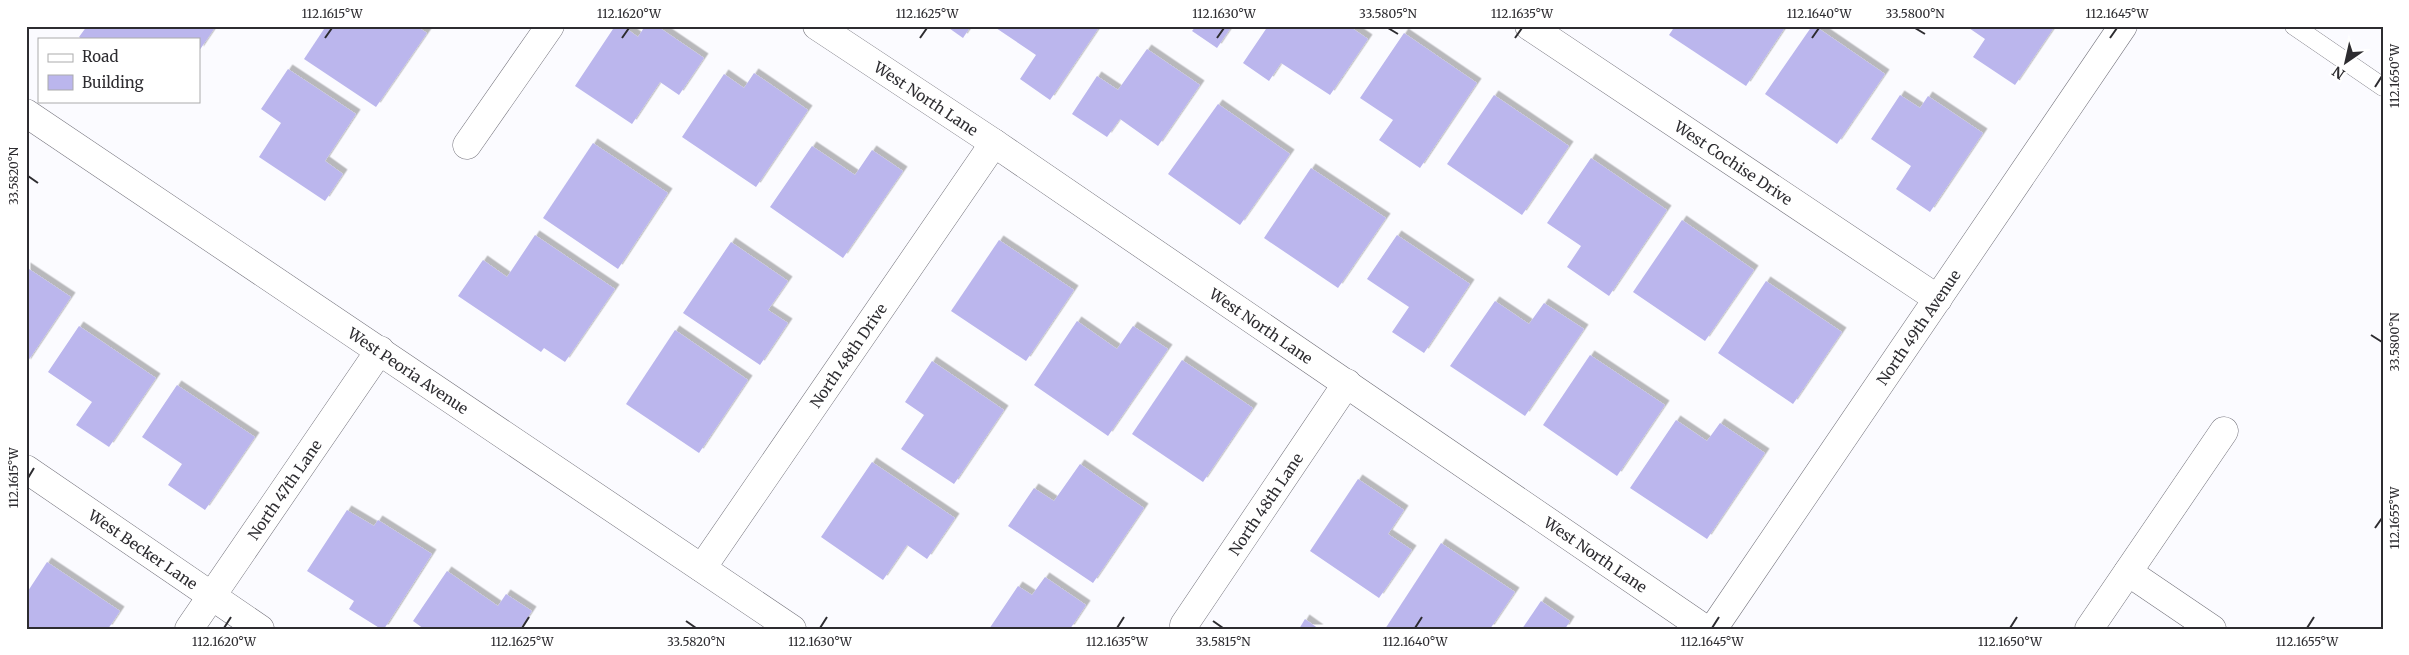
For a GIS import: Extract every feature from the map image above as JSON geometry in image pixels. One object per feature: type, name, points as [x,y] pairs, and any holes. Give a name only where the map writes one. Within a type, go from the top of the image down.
[{"type":"street","points":[[468,145],[550,26]]},
{"type":"street","name":"West North Lane","points":[[817,26],[994,143],[1705,629]]},
{"type":"street","name":"West Cochise Drive","points":[[1529,26],[1938,299]]},
{"type":"street","name":"North 49th Avenue","points":[[1713,629],[2123,26]]},
{"type":"street","name":"West Peoria Avenue","points":[[26,113],[792,629]]},
{"type":"street","name":"North 48th Drive","points":[[702,568],[994,143]]},
{"type":"street","name":"North 47th Lane","points":[[189,629],[380,350]]},
{"type":"street","name":"North 48th Lane","points":[[1184,625],[1347,383]]},
{"type":"street","points":[[2090,629],[2224,431]]},
{"type":"street","name":"West Becker Lane","points":[[26,470],[260,629]]},
{"type":"street","points":[[2128,572],[2212,629]]},
{"type":"lane","points":[[2294,26],[2383,87]]},
{"type":"building","points":[[87,26],[216,26],[200,50],[200,38],[79,37]]},
{"type":"building","points":[[326,26],[416,26],[427,33],[376,107],[304,59]]},
{"type":"building","points":[[615,26],[623,26],[638,37],[645,26],[657,26],[704,58],[679,95],[660,82],[632,124],[575,86]]},
{"type":"building","points":[[946,26],[971,26],[963,38]]},
{"type":"building","points":[[993,26],[1100,26],[1050,100],[1020,79],[1036,55]]},
{"type":"building","points":[[1196,26],[1232,26],[1217,48],[1192,31]]},
{"type":"building","points":[[1268,26],[1349,26],[1368,39],[1330,95],[1281,63],[1269,81],[1243,63]]},
{"type":"building","points":[[1675,26],[1786,26],[1746,86],[1669,35]]},
{"type":"building","points":[[1812,26],[1815,26],[1885,74],[1837,144],[1765,94]]},
{"type":"building","points":[[1966,26],[2055,26],[2015,85],[1973,57],[1985,39]]},
{"type":"building","points":[[1404,33],[1477,83],[1420,168],[1379,140],[1393,120],[1360,98]]},
{"type":"building","points":[[1147,49],[1200,85],[1158,146],[1120,119],[1107,137],[1072,114],[1097,76],[1118,90]]},
{"type":"building","points":[[288,69],[356,114],[325,161],[343,174],[325,201],[259,157],[281,123],[261,109]]},
{"type":"building","points":[[754,73],[808,110],[756,187],[682,137],[724,74],[744,88]]},
{"type":"building","points":[[1494,95],[1569,146],[1522,215],[1447,164]]},
{"type":"building","points":[[1900,95],[1920,108],[1928,96],[1983,133],[1930,212],[1896,189],[1911,166],[1871,139]]},
{"type":"building","points":[[1218,104],[1290,154],[1240,225],[1168,174]]},
{"type":"building","points":[[593,143],[668,193],[618,269],[543,218]]},
{"type":"building","points":[[812,146],[855,175],[872,150],[903,171],[843,258],[770,207]]},
{"type":"building","points":[[1591,158],[1667,210],[1609,296],[1567,267],[1581,246],[1547,223]]},
{"type":"building","points":[[1311,168],[1386,218],[1338,288],[1264,238]]},
{"type":"building","points":[[1682,220],[1754,270],[1705,341],[1633,292]]},
{"type":"building","points":[[535,235],[615,289],[565,362],[544,348],[541,352],[458,296],[483,260],[507,277]]},
{"type":"building","points":[[1397,235],[1470,284],[1424,353],[1392,332],[1409,307],[1367,279]]},
{"type":"building","points":[[999,240],[1074,290],[1026,361],[951,311]]},
{"type":"building","points":[[731,242],[788,281],[768,310],[788,323],[760,365],[683,313]]},
{"type":"building","points":[[26,267],[71,297],[26,364]]},
{"type":"building","points":[[1766,281],[1842,332],[1793,404],[1718,353]]},
{"type":"building","points":[[1495,301],[1529,324],[1544,303],[1584,329],[1525,416],[1450,366]]},
{"type":"building","points":[[1077,321],[1117,349],[1133,326],[1168,349],[1108,436],[1034,385]]},
{"type":"building","points":[[79,326],[156,378],[109,447],[76,425],[92,402],[48,372]]},
{"type":"building","points":[[675,330],[748,380],[699,453],[626,404]]},
{"type":"building","points":[[1590,355],[1665,405],[1617,476],[1543,425]]},
{"type":"building","points":[[1182,360],[1253,408],[1203,482],[1132,434]]},
{"type":"building","points":[[932,361],[1004,410],[954,484],[901,449],[924,415],[905,402]]},
{"type":"building","points":[[177,385],[255,437],[205,510],[168,485],[182,464],[142,437]]},
{"type":"building","points":[[1676,420],[1707,441],[1720,423],[1765,453],[1707,539],[1630,488]]},
{"type":"building","points":[[872,462],[955,518],[927,559],[907,545],[883,580],[821,537]]},
{"type":"building","points":[[1080,464],[1144,508],[1093,583],[1008,526],[1034,488],[1054,501]]},
{"type":"building","points":[[1358,479],[1404,510],[1388,534],[1412,550],[1379,598],[1310,551]]},
{"type":"building","points":[[347,510],[374,526],[378,520],[432,554],[384,629],[349,609],[354,601],[307,571]]},
{"type":"building","points":[[1441,543],[1515,592],[1490,629],[1385,629]]},
{"type":"building","points":[[47,562],[120,611],[108,629],[26,629],[26,594]]},
{"type":"building","points":[[447,571],[498,606],[506,594],[532,611],[520,629],[424,629],[413,621]]},
{"type":"building","points":[[1045,577],[1086,605],[1070,629],[989,629],[1018,586],[1032,595]]},
{"type":"building","points":[[1541,601],[1570,621],[1565,629],[1522,629]]},
{"type":"building","points":[[1305,619],[1319,629],[1299,629]]}]
